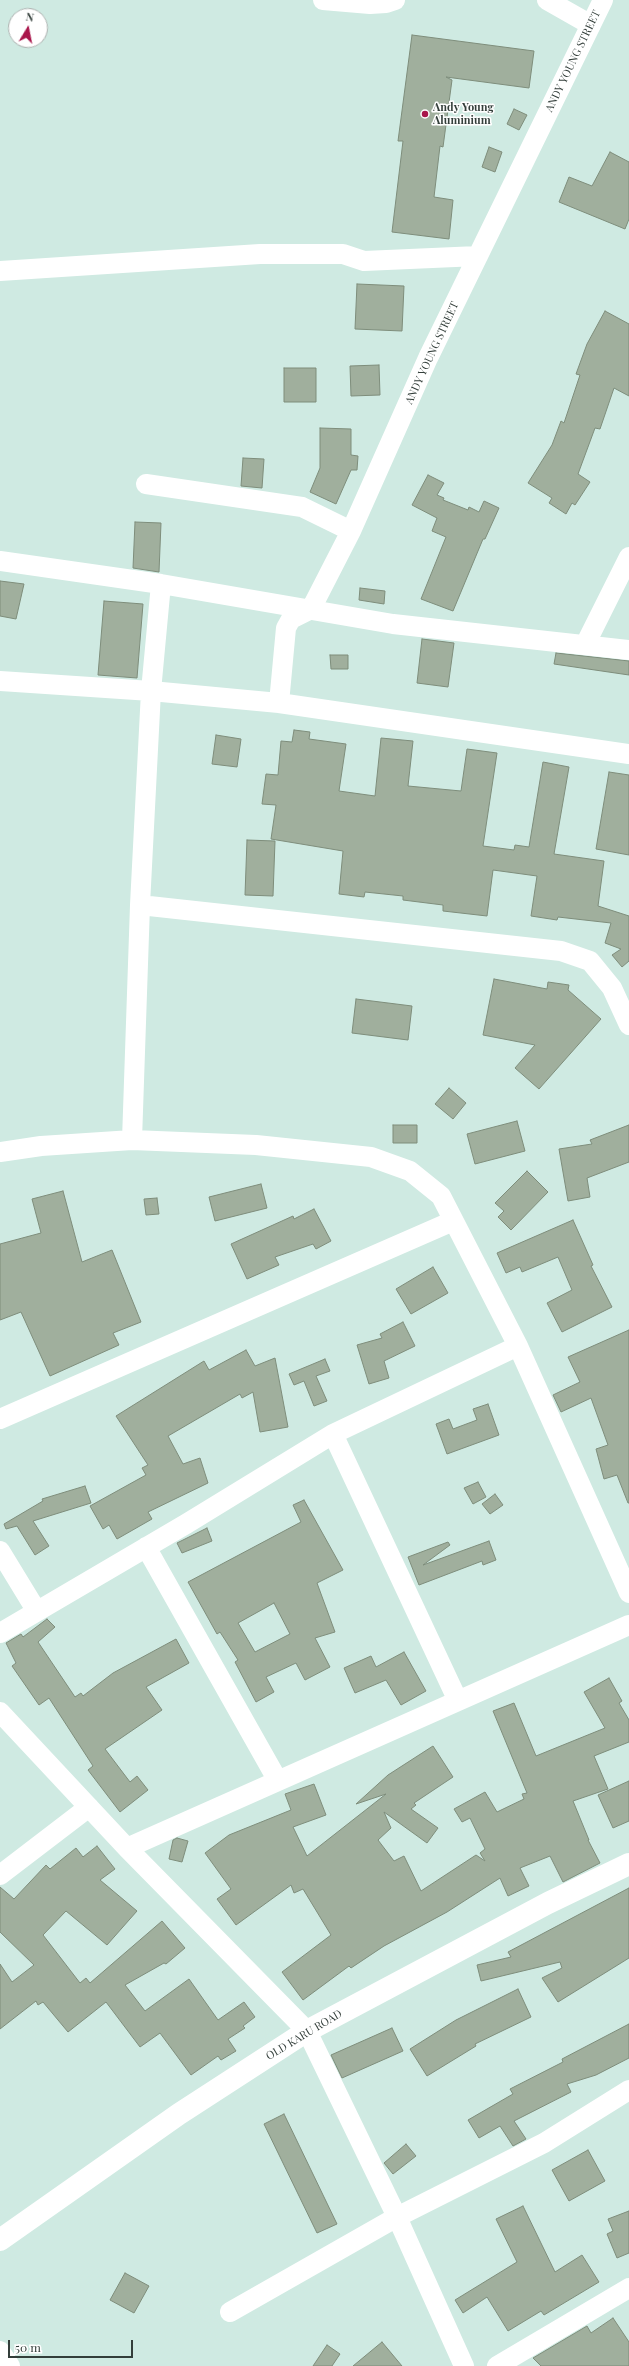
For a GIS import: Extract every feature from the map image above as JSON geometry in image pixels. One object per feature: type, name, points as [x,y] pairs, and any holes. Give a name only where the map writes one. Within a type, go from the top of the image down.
[{"type":"main road","name":"OLD KARU ROAD","points":[[0,2240],[179,2114],[307,2031],[548,1903],[629,1864]]},
{"type":"street","points":[[322,0],[370,4],[395,0]]},
{"type":"street","points":[[547,0],[591,25]]},
{"type":"street","name":"ANDY YOUNG STREET","points":[[311,609],[351,531],[428,358],[603,0]]},
{"type":"street","points":[[0,271],[260,254],[343,254],[364,261],[478,256]]},
{"type":"street","points":[[146,484],[302,507],[351,531]]},
{"type":"street","points":[[585,646],[629,557]]},
{"type":"street","points":[[0,561],[161,584],[393,624],[629,650]]},
{"type":"street","points":[[132,1140],[140,906],[151,691],[161,584]]},
{"type":"street","points":[[279,703],[286,628],[291,619],[311,609]]},
{"type":"street","points":[[0,681],[151,691],[279,703],[629,754]]},
{"type":"street","points":[[140,906],[561,951],[590,961],[612,988],[629,1025]]},
{"type":"street","points":[[0,1152],[40,1146],[132,1140],[256,1145],[371,1158],[410,1171],[441,1196],[518,1346],[629,1593]]},
{"type":"street","points":[[0,1419],[454,1222]]},
{"type":"street","points":[[0,1632],[146,1547],[333,1434],[518,1346]]},
{"type":"street","points":[[333,1434],[458,1701]]},
{"type":"street","points":[[146,1547],[278,1781]]},
{"type":"street","points":[[0,1551],[36,1610]]},
{"type":"street","points":[[127,1848],[629,1625]]},
{"type":"street","points":[[0,1712],[127,1848],[307,2031],[397,2217],[464,2366]]},
{"type":"street","points":[[0,1874],[89,1807]]},
{"type":"street","points":[[230,2312],[397,2217],[544,2143],[629,2090]]},
{"type":"street","points":[[497,2366],[629,2288]]},
{"type":"street","points":[[0,2351],[10,2366]]},
{"type":"building","name":"Andy Young Aluminium","points":[[412,35],[534,51],[529,88],[446,77],[452,80],[443,147],[440,146],[434,197],[453,200],[449,239],[392,232],[403,141],[398,141]]},
{"type":"building","points":[[514,109],[527,115],[519,130],[507,124]]},
{"type":"building","points":[[489,147],[502,152],[495,172],[482,167]]},
{"type":"building","points":[[610,152],[629,162],[629,219],[625,229],[559,202],[569,177],[592,186]]},
{"type":"building","points":[[357,284],[404,286],[402,331],[355,329]]},
{"type":"building","points":[[605,311],[629,324],[629,396],[614,388],[600,429],[595,428],[578,474],[590,482],[575,505],[572,503],[566,514],[549,503],[552,498],[528,483],[552,445],[561,421],[564,423],[580,375],[576,374],[587,344]]},
{"type":"building","points":[[379,365],[380,395],[351,396],[350,366]]},
{"type":"building","points":[[284,368],[316,368],[316,402],[284,402]]},
{"type":"building","points":[[320,428],[351,429],[351,455],[358,456],[357,470],[351,470],[336,504],[310,492],[320,468]]},
{"type":"building","points":[[243,458],[264,459],[262,488],[241,486]]},
{"type":"building","points":[[428,475],[444,483],[437,495],[444,498],[443,500],[468,510],[469,507],[479,512],[484,501],[499,508],[485,539],[483,539],[453,611],[421,599],[446,537],[432,531],[437,518],[412,505]]},
{"type":"building","points":[[135,522],[161,523],[159,572],[133,568]]},
{"type":"building","points":[[0,581],[24,584],[16,619],[0,616]]},
{"type":"building","points":[[360,588],[385,591],[384,604],[359,600]]},
{"type":"building","points":[[104,601],[143,604],[137,678],[98,675]]},
{"type":"building","points":[[422,639],[454,643],[448,687],[417,683]]},
{"type":"building","points":[[556,653],[629,661],[629,675],[554,664]]},
{"type":"building","points":[[330,655],[348,655],[348,669],[331,669]]},
{"type":"building","points":[[294,730],[310,732],[309,739],[346,744],[339,791],[375,796],[381,738],[413,741],[408,786],[461,791],[467,749],[497,753],[483,846],[514,850],[515,845],[529,847],[543,762],[569,767],[554,854],[604,861],[598,906],[629,916],[629,961],[622,967],[612,955],[621,949],[605,943],[611,923],[558,917],[557,920],[531,916],[537,876],[493,870],[487,916],[443,911],[443,905],[403,900],[403,896],[365,892],[364,897],[339,894],[343,851],[271,839],[276,805],[262,804],[266,774],[278,775],[281,741],[292,742]]},
{"type":"building","points":[[216,735],[241,739],[237,767],[212,764]]},
{"type":"building","points":[[609,772],[629,775],[629,855],[596,849]]},
{"type":"building","points":[[247,840],[275,841],[273,896],[245,895]]},
{"type":"building","points":[[494,979],[547,989],[548,982],[569,985],[568,990],[601,1019],[539,1089],[515,1068],[535,1045],[483,1035]]},
{"type":"building","points":[[356,999],[412,1006],[408,1040],[352,1033]]},
{"type":"building","points":[[449,1088],[466,1103],[453,1119],[435,1104]]},
{"type":"building","points":[[517,1121],[525,1151],[475,1164],[467,1134]]},
{"type":"building","points":[[393,1125],[417,1125],[417,1143],[393,1143]]},
{"type":"building","points":[[629,1125],[629,1162],[587,1178],[590,1197],[568,1201],[559,1149],[592,1144],[590,1140]]},
{"type":"building","points":[[527,1171],[548,1192],[511,1230],[498,1217],[504,1211],[495,1203]]},
{"type":"building","points":[[261,1184],[267,1208],[215,1221],[209,1197]]},
{"type":"building","points":[[63,1191],[82,1262],[112,1250],[141,1322],[113,1333],[119,1345],[50,1376],[21,1312],[0,1320],[0,1244],[41,1233],[32,1199]]},
{"type":"building","points":[[157,1198],[159,1214],[146,1215],[144,1199]]},
{"type":"building","points":[[314,1209],[331,1241],[316,1249],[313,1244],[275,1257],[279,1265],[247,1279],[231,1244],[293,1216],[294,1219]]},
{"type":"building","points":[[573,1220],[593,1265],[591,1266],[612,1307],[562,1332],[547,1303],[572,1290],[558,1257],[522,1272],[520,1267],[506,1273],[497,1253]]},
{"type":"building","points":[[433,1267],[448,1293],[411,1314],[396,1289]]},
{"type":"building","points":[[403,1322],[415,1346],[384,1361],[389,1378],[369,1384],[357,1345],[382,1338],[380,1334]]},
{"type":"building","points":[[629,1330],[628,1503],[617,1475],[604,1479],[596,1449],[608,1445],[591,1398],[561,1412],[553,1395],[580,1382],[568,1357]]},
{"type":"building","points":[[246,1350],[255,1366],[275,1358],[288,1427],[260,1432],[253,1392],[242,1398],[240,1394],[168,1436],[183,1464],[200,1458],[208,1483],[148,1512],[152,1519],[117,1539],[109,1525],[103,1529],[90,1506],[146,1475],[142,1468],[148,1465],[116,1416],[204,1361],[209,1370]]},
{"type":"building","points":[[325,1359],[330,1371],[316,1376],[327,1401],[314,1406],[304,1381],[294,1385],[289,1374]]},
{"type":"building","points":[[488,1404],[499,1435],[447,1454],[436,1424],[449,1419],[453,1429],[477,1420],[473,1409]]},
{"type":"building","points":[[478,1482],[486,1497],[473,1504],[464,1488]]},
{"type":"building","points":[[85,1486],[91,1503],[33,1521],[49,1546],[35,1555],[17,1526],[6,1529],[4,1524],[43,1501],[42,1499]]},
{"type":"building","points":[[495,1494],[503,1505],[490,1514],[482,1504]]},
{"type":"building","points":[[304,1500],[343,1570],[317,1583],[335,1632],[315,1638],[330,1667],[305,1680],[296,1663],[266,1677],[274,1692],[256,1702],[235,1662],[238,1660],[220,1632],[217,1634],[188,1582],[301,1522],[293,1505]],"holes":[[[274,1603],[290,1634],[255,1652],[238,1623]]]},
{"type":"building","points":[[207,1528],[212,1541],[182,1553],[177,1543]]},
{"type":"building","points":[[489,1541],[496,1560],[483,1565],[482,1561],[419,1585],[408,1557],[448,1542],[450,1545],[423,1565]]},
{"type":"building","points":[[47,1619],[55,1627],[38,1642],[75,1697],[81,1693],[83,1696],[113,1673],[176,1639],[189,1663],[146,1687],[162,1710],[105,1749],[130,1782],[137,1776],[148,1790],[120,1812],[88,1770],[93,1766],[49,1698],[39,1705],[12,1666],[16,1663],[6,1643],[21,1634],[23,1637]]},
{"type":"building","points":[[404,1652],[426,1691],[401,1705],[386,1680],[355,1693],[344,1668],[371,1656],[376,1667]]},
{"type":"building","points":[[609,1678],[622,1701],[619,1703],[629,1720],[629,1742],[594,1756],[608,1789],[573,1801],[588,1840],[600,1863],[563,1882],[550,1856],[520,1868],[529,1886],[508,1896],[500,1878],[447,1912],[384,1946],[351,1968],[349,1966],[303,2000],[282,1972],[331,1935],[303,1889],[294,1893],[291,1885],[236,1925],[217,1899],[231,1889],[205,1853],[229,1835],[291,1810],[285,1794],[314,1784],[326,1815],[293,1827],[307,1856],[386,1794],[356,1804],[388,1775],[433,1746],[453,1777],[414,1803],[416,1805],[411,1809],[438,1828],[427,1843],[384,1812],[391,1828],[378,1840],[394,1861],[404,1856],[421,1891],[476,1855],[485,1861],[480,1853],[485,1849],[470,1818],[462,1822],[454,1809],[485,1792],[497,1812],[524,1799],[522,1794],[527,1793],[493,1711],[514,1703],[536,1756],[605,1728],[584,1692]]},
{"type":"building","points":[[629,1781],[629,1821],[613,1828],[598,1795]]},
{"type":"building","points":[[177,1838],[188,1841],[182,1862],[169,1859],[173,1840]]},
{"type":"building","points":[[97,1846],[115,1869],[100,1880],[137,1911],[107,1945],[66,1911],[43,1935],[80,1983],[86,1978],[90,1983],[162,1921],[185,1948],[166,1964],[164,1963],[125,1985],[145,2011],[189,1979],[218,2020],[244,2002],[255,2017],[243,2026],[245,2028],[228,2039],[236,2051],[221,2060],[218,2056],[191,2075],[160,2033],[140,2047],[106,2002],[68,2032],[43,2002],[38,2005],[36,2001],[0,2029],[0,1964],[12,1982],[34,1965],[0,1932],[0,1887],[14,1899],[46,1865],[50,1869],[76,1848],[83,1857]]},
{"type":"building","points":[[629,1888],[629,1958],[558,2002],[542,1978],[562,1968],[560,1962],[481,1981],[477,1965],[511,1957],[508,1952]]},
{"type":"building","points":[[518,1989],[531,2017],[475,2044],[476,2046],[427,2076],[410,2049],[456,2020]]},
{"type":"building","points":[[629,2024],[629,2058],[596,2075],[567,2084],[571,2092],[514,2121],[526,2139],[513,2146],[500,2126],[479,2138],[468,2120],[513,2094],[510,2089],[563,2062],[562,2059]]},
{"type":"building","points":[[392,2028],[403,2051],[342,2078],[331,2055]]},
{"type":"building","points":[[284,2114],[337,2224],[317,2233],[264,2124]]},
{"type":"building","points":[[406,2144],[416,2156],[393,2174],[384,2163]]},
{"type":"building","points":[[588,2150],[605,2181],[569,2201],[552,2170]]},
{"type":"building","points":[[523,2206],[555,2272],[582,2255],[599,2282],[544,2315],[541,2311],[508,2331],[487,2297],[463,2313],[455,2300],[517,2262],[496,2219]]},
{"type":"building","points":[[629,2211],[629,2253],[617,2258],[607,2234],[613,2231],[608,2219]]},
{"type":"building","points":[[125,2273],[149,2286],[134,2313],[110,2300]]},
{"type":"building","points":[[613,2318],[629,2342],[629,2366],[541,2366],[533,2358],[587,2326],[591,2333]]},
{"type":"building","points":[[382,2342],[402,2366],[353,2366]]},
{"type":"building","points":[[327,2345],[340,2354],[332,2366],[313,2366]]},
{"type":"place","name":"Andy Young Aluminium","points":[[425,114]]}]
